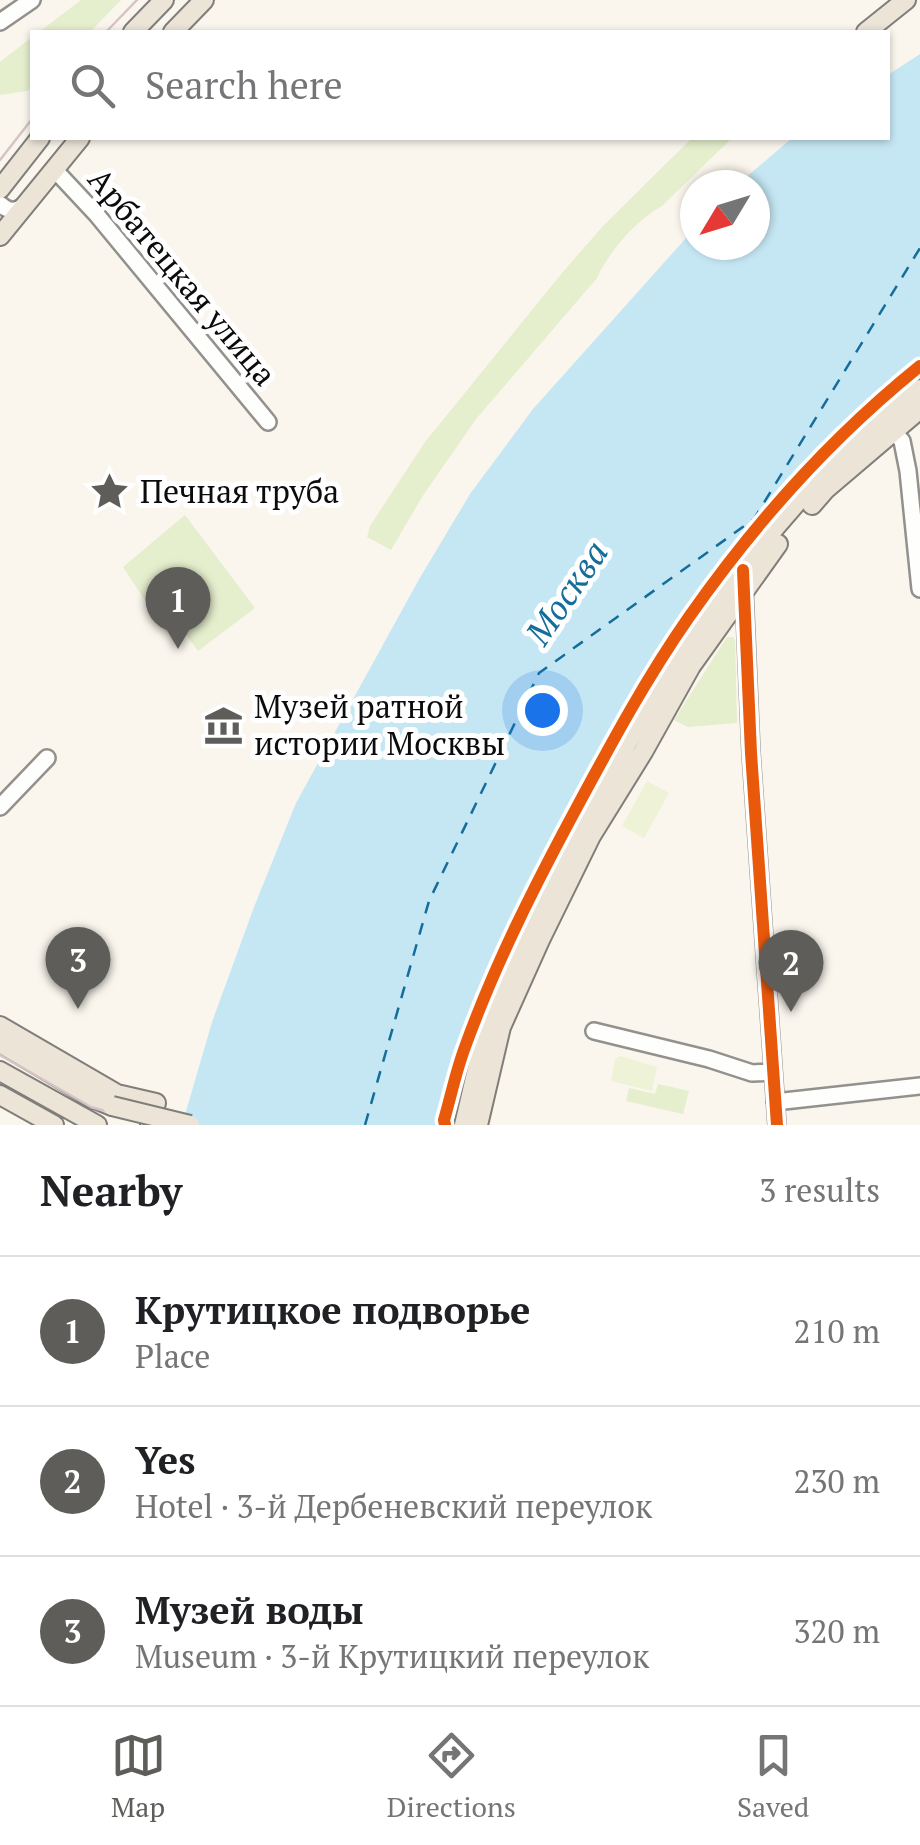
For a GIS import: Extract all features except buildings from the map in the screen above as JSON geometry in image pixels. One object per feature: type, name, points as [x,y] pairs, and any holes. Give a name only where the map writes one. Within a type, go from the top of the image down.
[{"type":"main road","points":[[135,30],[164,0]]},
{"type":"main road","points":[[174,30],[204,0]]},
{"type":"main road","points":[[868,30],[906,0]]},
{"type":"main road","points":[[884,30],[920,1]]},
{"type":"main road","points":[[0,192],[39,140]]},
{"type":"main road","points":[[0,236],[78,140]]},
{"type":"main road","points":[[478,1125],[502,1028],[540,940],[592,836],[690,666],[786,533],[920,389]]},
{"type":"main road","points":[[464,1125],[492,1012],[529,930],[578,831],[680,654],[775,528],[824,474],[889,425],[920,409]]},
{"type":"main road","points":[[0,1026],[117,1094],[152,1102]]},
{"type":"main road","points":[[0,1043],[92,1098],[190,1125]]},
{"type":"main road","points":[[0,1071],[96,1125]]},
{"type":"main road","points":[[0,1096],[54,1125]]},
{"type":"main road","points":[[138,1125],[152,1102]]},
{"type":"main road","points":[[150,1125],[152,1102]]},
{"type":"street","points":[[0,22],[32,0]]},
{"type":"street","name":"Арбатецкая улица","points":[[54,169],[97,215],[268,422]]},
{"type":"street","points":[[0,192],[8,210],[25,204]]},
{"type":"street","points":[[889,425],[902,441],[908,471],[920,589]]},
{"type":"street","points":[[743,570],[776,1125]]},
{"type":"street","points":[[712,636],[724,627],[733,627],[740,632],[746,650]]},
{"type":"street","points":[[0,807],[47,758]]},
{"type":"street","points":[[594,1031],[752,1072],[771,1072]]},
{"type":"street","points":[[775,1102],[920,1086]]},
{"type":"green space","points":[[81,0],[121,0],[92,30],[42,30]]},
{"type":"green space","points":[[30,39],[30,89],[0,95],[0,62]]},
{"type":"green space","points":[[690,140],[730,140],[699,170],[680,170],[680,189],[633,228],[597,278],[476,419],[391,550],[367,537],[370,526],[425,442],[603,226]]},
{"type":"green space","points":[[185,515],[255,608],[198,651],[187,636],[166,632],[123,567]]},
{"type":"green space","points":[[727,637],[735,640],[737,723],[688,727],[674,720]]},
{"type":"green space","points":[[647,781],[669,793],[644,838],[622,826]]},
{"type":"green space","points":[[620,1056],[657,1067],[652,1091],[611,1081],[615,1059]]},
{"type":"green space","points":[[658,1084],[689,1091],[683,1114],[626,1101],[629,1088],[655,1094]]},
{"type":"water","name":"Москва","points":[[920,54],[920,359],[856,415],[796,476],[714,574],[666,644],[566,820],[513,924],[468,1031],[438,1125],[182,1125],[212,1022],[296,803],[470,494],[533,409],[680,245],[680,260],[770,260],[770,170],[755,170],[790,140],[890,140],[890,74]]},
{"type":"ferry route","points":[[365,1125],[429,901],[539,673],[754,519],[920,248]]},
{"type":"tram line","points":[[108,30],[137,0]]},
{"type":"tram line","points":[[0,160],[30,122]]},
{"type":"tram line","points":[[0,1055],[91,1107],[155,1125]]},
{"type":"cycle path","points":[[445,1125],[462,1056],[503,955],[577,807],[659,663],[714,582],[767,515],[825,452],[920,366]]},
{"type":"cycle path","points":[[743,570],[751,753],[777,1125]]},
{"type":"place","name":"Печная труба","points":[[110,492]]},
{"type":"place","name":"Крутицкое подворье","points":[[178,649]]},
{"type":"place","name":"Музей ратной истории Москвы","points":[[224,725]]},
{"type":"place","name":"Музей воды","points":[[78,1009]]},
{"type":"place","name":"Yes","points":[[791,1012]]}]
